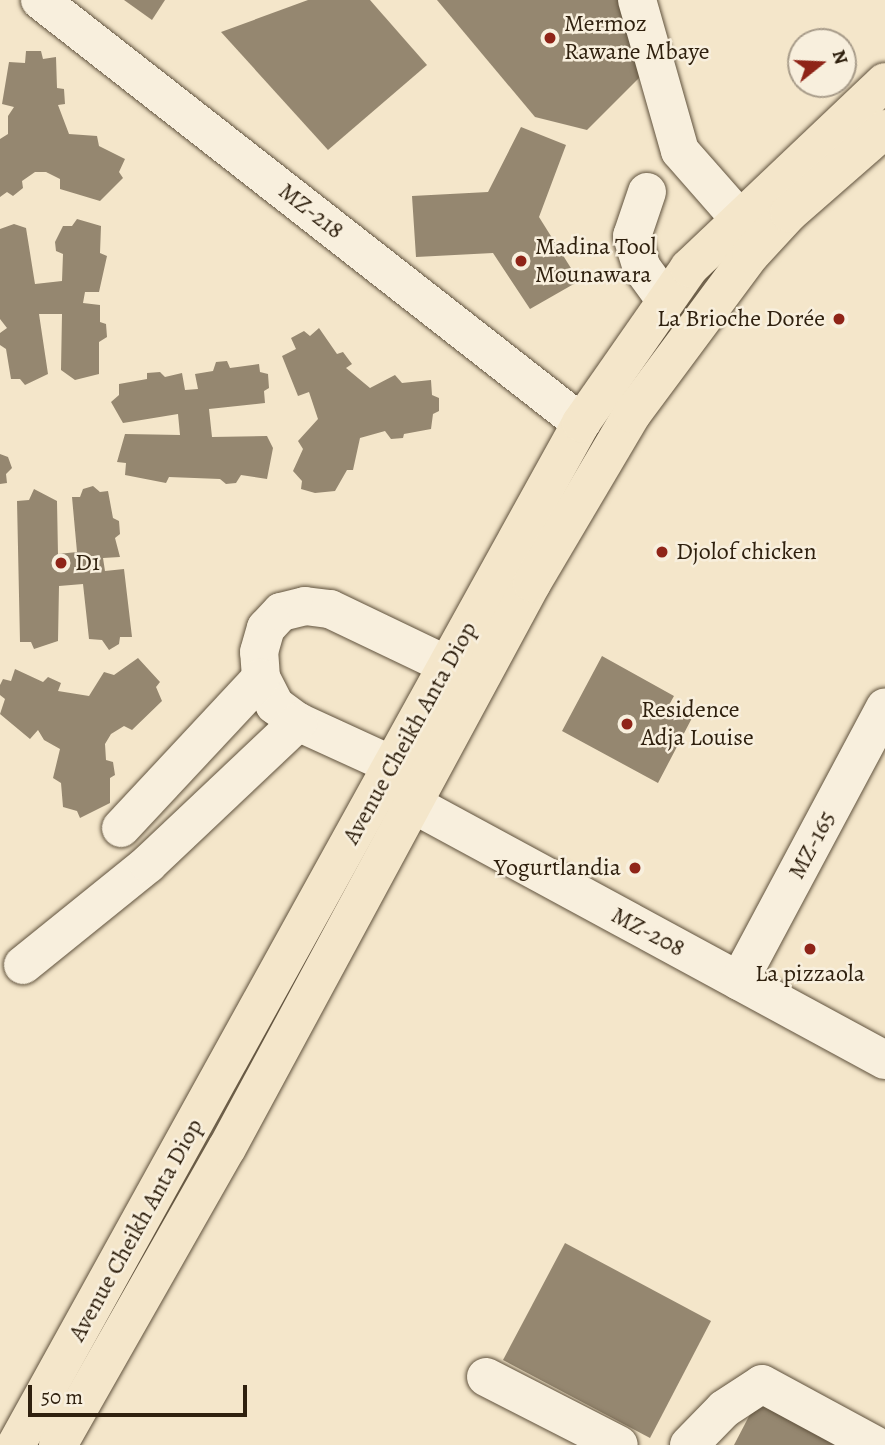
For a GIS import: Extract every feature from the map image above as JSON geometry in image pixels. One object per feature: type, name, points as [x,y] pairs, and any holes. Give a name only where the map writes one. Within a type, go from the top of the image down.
[{"type":"main road","name":"Avenue Cheikh Anta Diop","points":[[16,1445],[580,423],[665,300],[738,217],[885,82]]},
{"type":"main road","name":"Avenue Cheikh Anta Diop","points":[[58,1445],[227,1148],[411,803],[596,472],[671,357],[789,213],[885,129]]},
{"type":"street","points":[[637,0],[680,150],[738,217]]},
{"type":"street","name":"MZ-218","points":[[53,3],[580,423]]},
{"type":"street","points":[[647,192],[632,236],[642,268],[665,300]]},
{"type":"street","points":[[392,765],[298,722],[275,705],[261,678],[259,652],[266,628],[281,612],[305,606],[359,620],[447,664]]},
{"type":"street","points":[[121,828],[261,678]]},
{"type":"street","name":"MZ-165","points":[[739,981],[883,718]]},
{"type":"street","points":[[23,965],[148,864],[298,722]]},
{"type":"street","name":"MZ-208","points":[[411,803],[885,1060]]},
{"type":"street","points":[[486,1377],[619,1445]]},
{"type":"street","points":[[689,1445],[724,1409],[762,1384],[876,1445]]},
{"type":"building","points":[[124,0],[165,0],[152,20]]},
{"type":"building","points":[[308,0],[370,0],[427,65],[328,150],[221,32]]},
{"type":"building","name":"Mermoz Rawane Mbaye","points":[[437,0],[620,0],[642,75],[587,130],[535,117]]},
{"type":"building","points":[[26,51],[41,51],[43,59],[56,57],[57,88],[64,89],[65,104],[58,105],[69,134],[97,136],[99,146],[125,159],[119,172],[123,178],[100,201],[60,189],[60,179],[46,172],[35,172],[22,181],[23,188],[13,196],[7,192],[0,197],[0,139],[8,134],[8,116],[14,107],[2,104],[9,62],[25,63]]},
{"type":"building","points":[[521,127],[566,145],[539,217],[579,281],[530,309],[493,253],[416,257],[412,196],[488,192]]},
{"type":"building","points":[[77,219],[101,226],[100,253],[107,256],[99,292],[85,292],[83,303],[100,305],[100,322],[106,324],[107,337],[99,342],[99,374],[75,380],[61,370],[62,314],[39,314],[48,374],[25,385],[20,379],[11,379],[6,349],[0,345],[0,333],[7,328],[0,319],[0,229],[14,224],[26,228],[35,284],[62,281],[63,254],[56,251],[55,242],[63,226],[72,226]]},
{"type":"building","points":[[319,328],[337,354],[343,352],[352,364],[346,368],[370,388],[395,375],[402,383],[431,380],[432,395],[439,398],[439,411],[433,414],[431,429],[404,434],[403,438],[391,439],[385,431],[360,438],[353,470],[347,470],[335,491],[315,493],[301,489],[302,481],[293,471],[303,449],[298,441],[318,419],[309,392],[298,396],[282,356],[296,349],[291,338],[304,331],[310,336]]},
{"type":"building","points":[[227,361],[230,368],[259,364],[260,372],[268,374],[269,388],[264,391],[265,403],[209,409],[212,437],[267,436],[273,448],[267,479],[241,475],[236,483],[226,484],[220,479],[169,477],[166,483],[125,475],[126,463],[117,462],[125,434],[180,435],[178,414],[123,423],[111,402],[119,395],[119,384],[147,379],[147,373],[160,372],[165,377],[182,373],[185,390],[198,389],[195,374],[213,371],[216,362]]},
{"type":"building","points":[[0,454],[8,457],[12,468],[6,474],[7,483],[0,484]]},
{"type":"building","name":"D1","points":[[93,486],[100,492],[108,491],[113,518],[119,521],[120,534],[115,538],[120,557],[103,558],[105,571],[124,569],[132,637],[120,637],[119,644],[109,650],[102,640],[89,639],[83,584],[59,586],[58,641],[34,649],[31,642],[20,642],[17,501],[29,500],[34,489],[57,501],[58,554],[77,552],[72,497],[80,497],[83,489]]},
{"type":"building","name":"Residence Adja Louise","points":[[602,656],[674,696],[669,705],[692,718],[658,783],[562,731]]},
{"type":"building","points":[[138,658],[160,682],[156,687],[162,701],[132,730],[124,726],[111,734],[105,744],[106,760],[113,762],[115,775],[110,778],[110,803],[80,818],[77,811],[63,807],[61,783],[53,778],[60,749],[44,740],[38,730],[30,739],[0,714],[5,699],[0,695],[0,685],[3,679],[11,681],[15,669],[43,682],[48,677],[61,683],[58,691],[89,696],[104,672],[114,675]]},
{"type":"building","points":[[565,1243],[711,1321],[650,1438],[503,1360]]},
{"type":"building","points":[[759,1397],[847,1445],[734,1445]]},
{"type":"place","name":"Mermoz Rawane Mbaye","points":[[550,38]]},
{"type":"place","name":"Madina Tool Mounawara","points":[[521,261]]},
{"type":"place","name":"La Brioche Dorée","points":[[839,319]]},
{"type":"place","name":"Djolof chicken","points":[[662,552]]},
{"type":"place","name":"D1","points":[[61,563]]},
{"type":"place","name":"Residence Adja Louise","points":[[627,724]]},
{"type":"place","name":"Yogurtlandia","points":[[635,868]]},
{"type":"place","name":"La pizzaola","points":[[810,949]]}]
